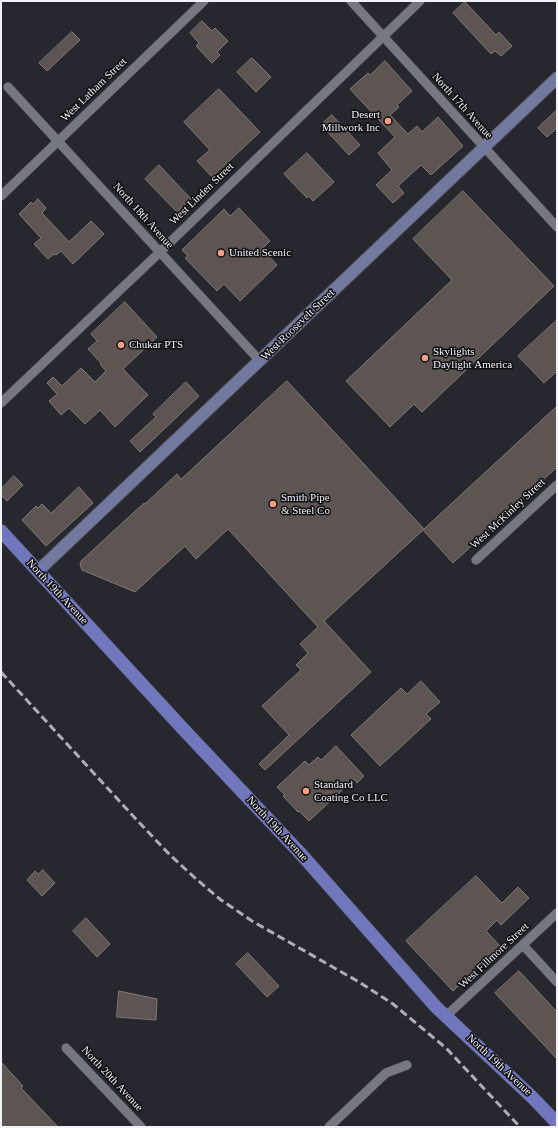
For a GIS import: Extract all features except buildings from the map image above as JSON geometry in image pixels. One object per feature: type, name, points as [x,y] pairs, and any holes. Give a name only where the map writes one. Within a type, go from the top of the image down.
[{"type":"main road","name":"North 19th Avenue","points":[[1,531],[301,854],[436,1007],[532,1097],[557,1123]]},
{"type":"street","name":"West Latham Street","points":[[1,196],[204,1]]},
{"type":"street","name":"North 17th Avenue","points":[[351,1],[557,227]]},
{"type":"street","name":"West Linden Street","points":[[1,403],[420,1]]},
{"type":"street","name":"West Roosevelt Street","points":[[38,571],[557,78]]},
{"type":"street","name":"North 18th Avenue","points":[[8,87],[260,361]]},
{"type":"street","name":"West McKinley Street","points":[[476,560],[557,486]]},
{"type":"street","name":"West Fillmore Street","points":[[446,1016],[557,913]]},
{"type":"street","points":[[523,945],[557,982]]},
{"type":"street","name":"North 20th Avenue","points":[[66,1048],[141,1127]]},
{"type":"street","points":[[329,1127],[386,1074],[407,1064]]},
{"type":"railway","points":[[1,672],[134,817],[170,855],[195,878],[221,900],[252,921],[359,982],[393,1004],[446,1048],[520,1127]]},
{"type":"place","name":"Desert Millwork Inc","points":[[388,121]]},
{"type":"place","name":"United Scenic","points":[[221,253]]},
{"type":"place","name":"Chukar PTS","points":[[121,345]]},
{"type":"place","name":"Skylights Daylight America","points":[[425,358]]},
{"type":"place","name":"Smith Pipe & Steel Co","points":[[273,504]]},
{"type":"place","name":"Standard Coating Co LLC","points":[[306,791]]}]
